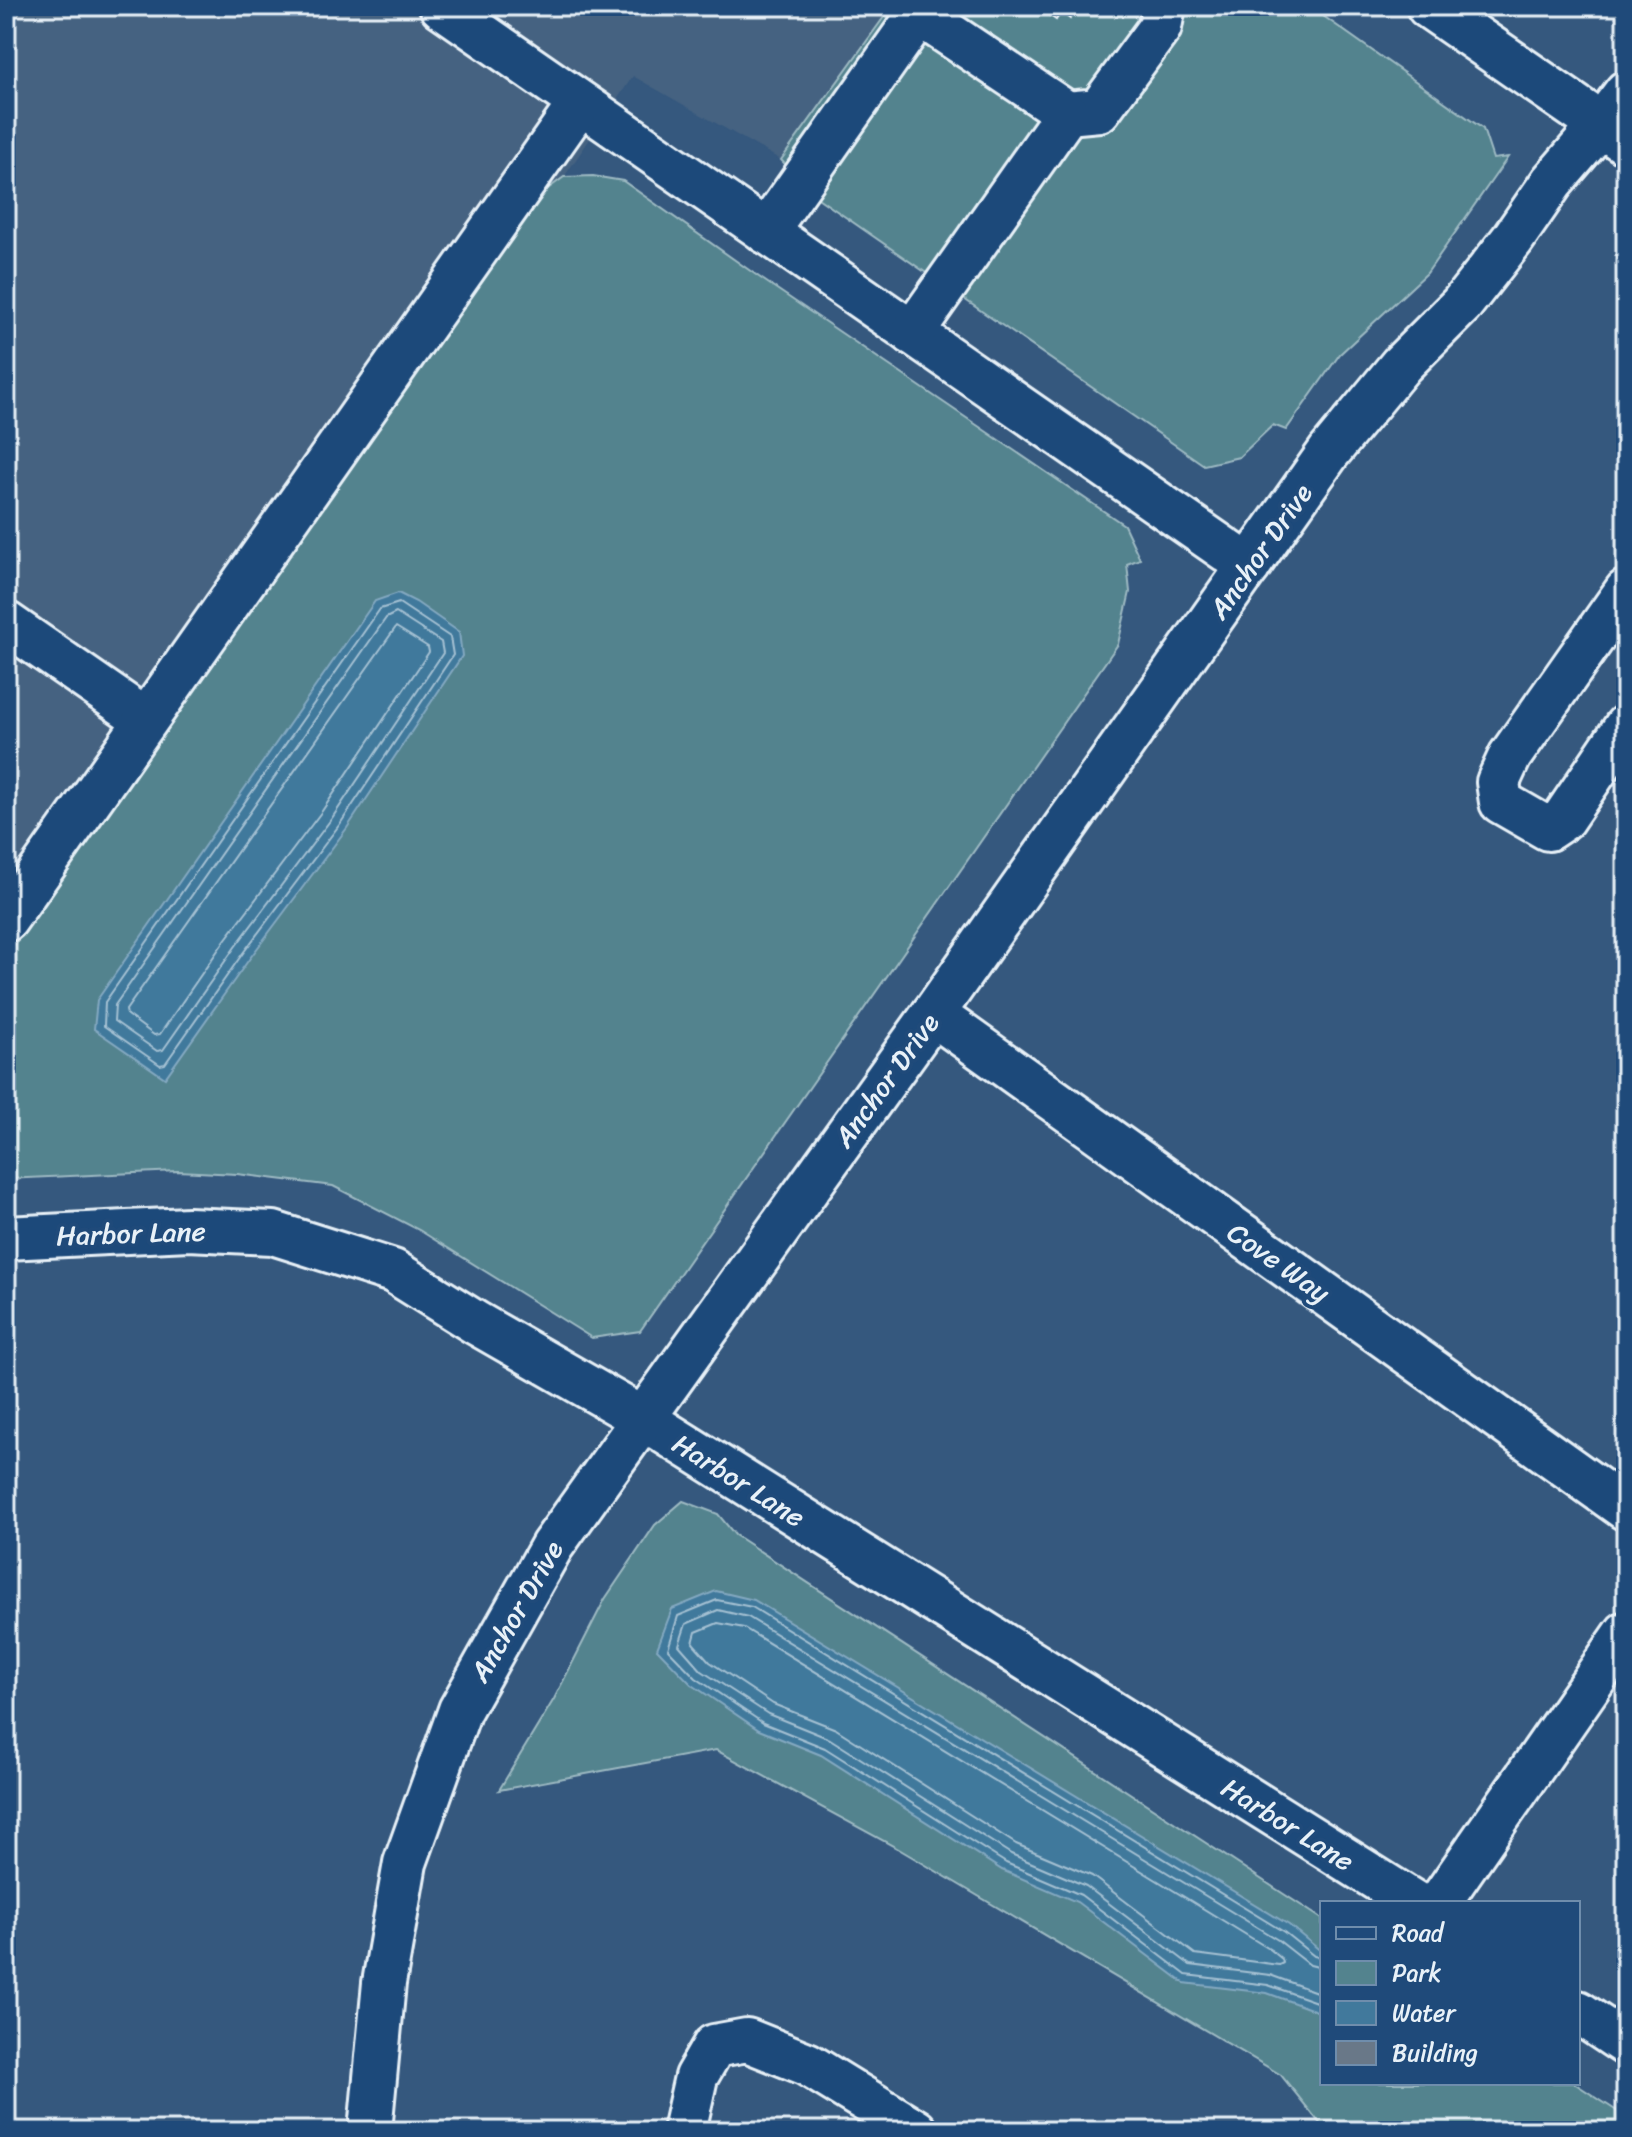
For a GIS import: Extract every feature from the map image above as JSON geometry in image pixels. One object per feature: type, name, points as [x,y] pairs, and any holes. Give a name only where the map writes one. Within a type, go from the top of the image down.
[{"type":"main road","points":[[1429,6],[1618,120]]},
{"type":"street","points":[[441,6],[1249,566]]},
{"type":"street","points":[[766,232],[919,10],[1067,113],[1099,110],[1160,27],[1164,6]]},
{"type":"street","points":[[6,920],[580,103]]},
{"type":"street","points":[[912,333],[1067,113]]},
{"type":"street","name":"Anchor Drive","points":[[370,2131],[384,1983],[405,1863],[460,1710],[552,1546],[933,1014],[1329,452],[1401,365],[1461,305],[1552,182],[1618,120]]},
{"type":"street","points":[[1626,591],[1510,756],[1498,782],[1501,802],[1548,829],[1563,819],[1626,726]]},
{"type":"street","points":[[6,623],[146,720]]},
{"type":"street","name":"Cove Way","points":[[933,1014],[1626,1509]]},
{"type":"street","name":"Harbor Lane","points":[[6,1238],[188,1229],[273,1233],[393,1271],[476,1323],[642,1418],[1412,1901]]},
{"type":"street","points":[[1440,1901],[1626,1633]]},
{"type":"street","points":[[1580,2013],[1626,2044]]},
{"type":"street","points":[[684,2131],[696,2077],[714,2046],[747,2040],[807,2064],[907,2126]]},
{"type":"shaded area","points":[[6,6],[892,6],[781,160],[633,76],[564,177],[541,194],[6,957]]},
{"type":"green space","points":[[892,6],[1309,6],[1483,129],[1493,159],[1508,157],[1427,273],[1340,354],[1286,430],[1273,425],[1239,457],[1204,465],[815,196],[781,160]]},
{"type":"green space","points":[[593,176],[623,181],[1124,525],[1140,559],[1127,564],[1130,592],[1118,644],[640,1331],[592,1338],[419,1230],[333,1186],[237,1174],[178,1171],[6,1179],[6,957],[541,194],[564,177]]},
{"type":"green space","points":[[683,1501],[718,1514],[735,1535],[1320,1918],[1320,2085],[1577,2085],[1626,2117],[1626,2131],[1326,2131],[1281,2075],[897,1848],[716,1750],[499,1790],[554,1699],[605,1599],[655,1525]]},
{"type":"water","points":[[398,593],[459,632],[462,656],[347,828],[165,1078],[94,1029],[97,1000],[375,601]]},
{"type":"water","points":[[716,1591],[754,1600],[1289,1925],[1320,1950],[1320,2012],[1267,1993],[1184,1983],[1077,1902],[1002,1870],[821,1755],[759,1730],[691,1684],[657,1649],[672,1609]]},
{"type":"building","points":[[1036,6],[1079,6],[1070,19],[1061,12],[1056,20]]}]
